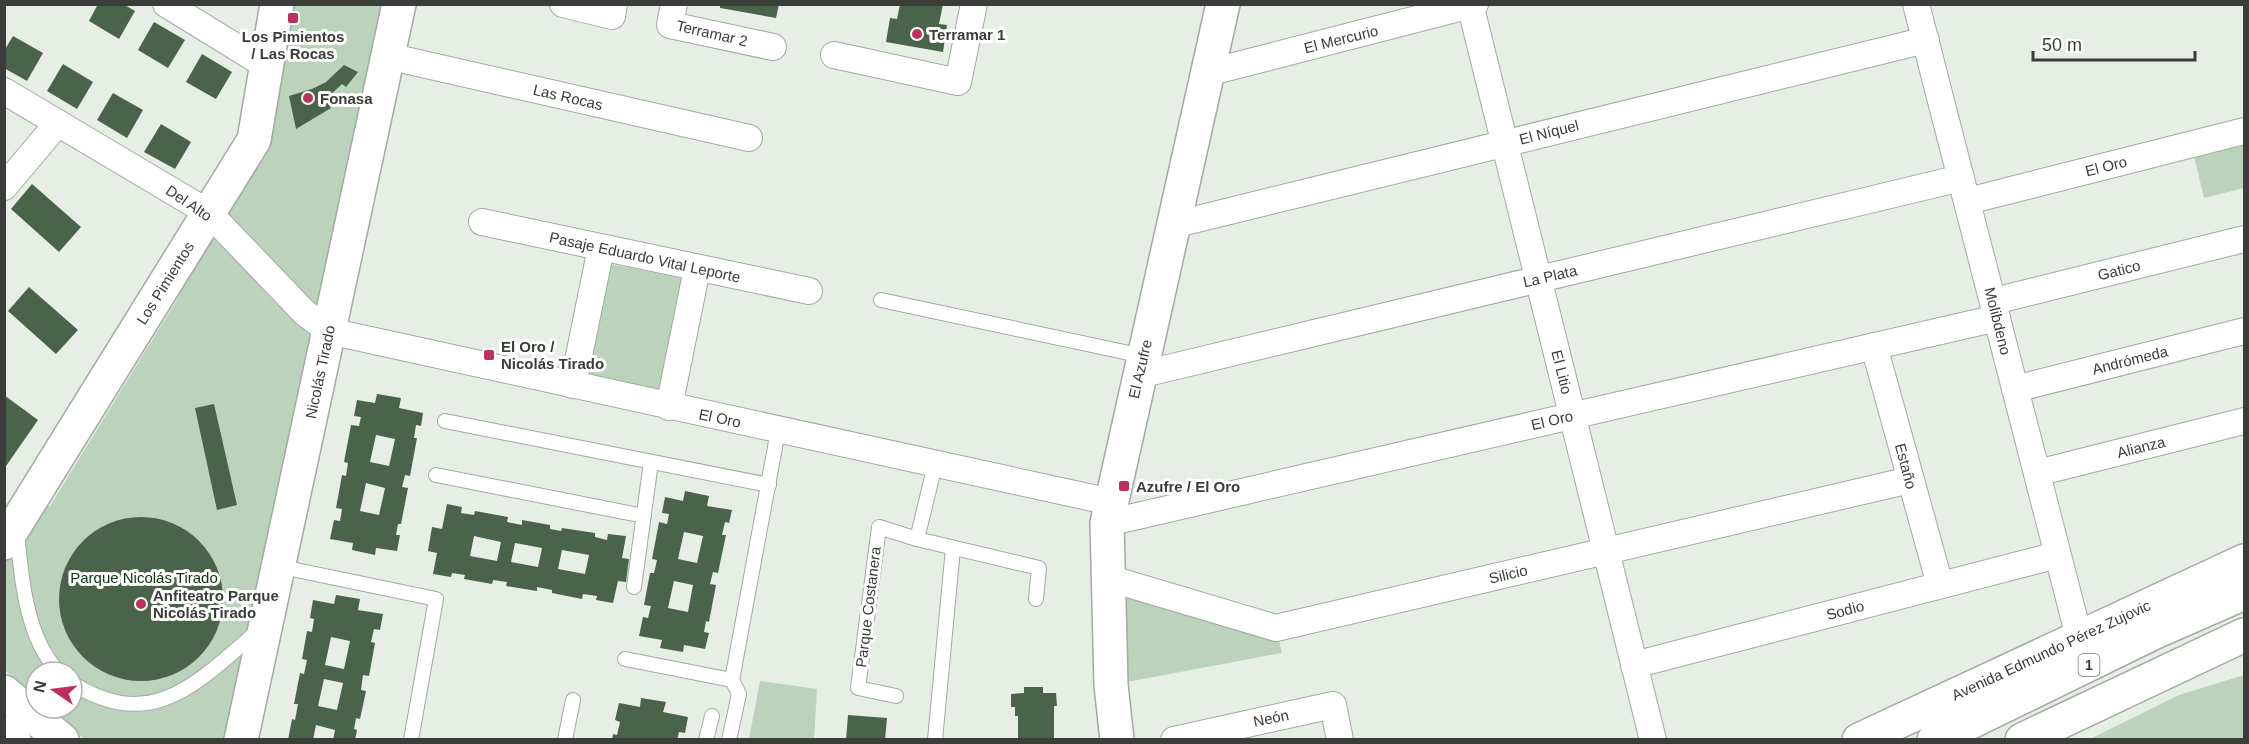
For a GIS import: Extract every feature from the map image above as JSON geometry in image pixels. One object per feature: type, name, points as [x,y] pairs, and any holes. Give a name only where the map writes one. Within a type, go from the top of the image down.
[{"type":"main road","name":"Los Pimientos","points":[[10,534],[254,140],[277,4]]},
{"type":"main road","name":"Nicolás Tirado","points":[[241,740],[399,4]]},
{"type":"main road","name":"El Azufre","points":[[1117,740],[1111,685],[1109,512],[1222,4]]},
{"type":"main road","name":"Avenida Edmundo Pérez Zujovic","points":[[1859,740],[2244,561]]},
{"type":"main road","name":"Avenida Edmundo Pérez Zujovic","points":[[1934,740],[2153,633],[2244,592]]},
{"type":"main road","points":[[2022,740],[2244,635]]},
{"type":"main road","points":[[4,692],[62,740]]},
{"type":"main road","points":[[4,732],[14,740]]},
{"type":"street","points":[[166,4],[267,66]]},
{"type":"street","points":[[563,4],[612,16],[615,4]]},
{"type":"street","name":"Terramar 2","points":[[674,4],[670,25],[773,47]]},
{"type":"street","points":[[834,55],[958,82],[974,4]]},
{"type":"street","name":"Molibdeno","points":[[1916,4],[2079,637]]},
{"type":"street","name":"El Mercurio","points":[[1207,73],[1472,5]]},
{"type":"street","name":"El Litio","points":[[1472,5],[1653,740]]},
{"type":"street","name":"El Níquel","points":[[1173,225],[1926,40]]},
{"type":"street","name":"Las Rocas","points":[[387,56],[749,138]]},
{"type":"street","name":"Del Alto","points":[[4,90],[209,213],[305,313],[329,331]]},
{"type":"street","points":[[4,187],[58,123]]},
{"type":"street","name":"El Oro","points":[[1964,190],[2244,131]]},
{"type":"street","name":"La Plata","points":[[1141,366],[1538,279],[1964,190]]},
{"type":"street","name":"Pasaje Eduardo Vital Leporte","points":[[482,222],[809,291]]},
{"type":"street","name":"Gatico","points":[[1995,309],[2244,239]]},
{"type":"street","points":[[573,385],[601,248]]},
{"type":"street","points":[[669,407],[697,269]]},
{"type":"street","name":"El Oro","points":[[329,331],[935,465],[1109,512],[1572,415],[1874,346],[1995,309]]},
{"type":"street","name":"Andrómeda","points":[[2015,389],[2244,332]]},
{"type":"street","name":"Estaño","points":[[1874,346],[1940,585]]},
{"type":"street","name":"Alianza","points":[[2037,474],[2244,421]]},
{"type":"street","name":"Silicio","points":[[1108,578],[1276,628],[1910,480]]},
{"type":"street","name":"Sodio","points":[[1634,665],[2057,555]]},
{"type":"street","name":"Neón","points":[[1174,740],[1333,705],[1340,740]]},
{"type":"lane","points":[[881,300],[1141,366]]},
{"type":"lane","points":[[446,421],[769,485]]},
{"type":"lane","points":[[729,740],[739,694],[732,680],[778,431]]},
{"type":"lane","points":[[634,587],[651,462]]},
{"type":"lane","points":[[917,539],[935,465]]},
{"type":"lane","points":[[436,475],[644,516]]},
{"type":"lane","name":"Parque Costanera","points":[[896,696],[858,688],[879,527],[917,539],[1039,568],[1036,599]]},
{"type":"lane","points":[[10,534],[25,600],[49,660]]},
{"type":"lane","points":[[935,740],[953,548]]},
{"type":"lane","points":[[277,566],[436,599],[411,740]]},
{"type":"lane","points":[[84,691],[116,703],[146,704],[178,694],[205,676],[265,624]]},
{"type":"lane","points":[[625,659],[732,680]]},
{"type":"lane","points":[[565,740],[573,700]]},
{"type":"lane","points":[[706,740],[712,716]]},
{"type":"green space","name":"Parque Nicolás Tirado","points":[[289,5],[388,5],[228,739],[84,739],[62,720],[84,720],[84,660],[24,660],[24,687],[5,670],[4,563],[40,505],[50,506],[178,298],[182,277]]},
{"type":"green space","points":[[2244,145],[2244,188],[2204,198],[2194,156]]},
{"type":"green space","points":[[610,264],[682,278],[659,392],[588,378]]},
{"type":"green space","points":[[1108,578],[1276,628],[1282,653],[1111,685]]},
{"type":"green space","points":[[2244,675],[2244,739],[2090,739],[2179,695]]},
{"type":"green space","points":[[760,681],[817,689],[814,739],[749,739]]},
{"type":"building","points":[[98,4],[123,4],[135,11],[119,39],[89,21]]},
{"type":"building","points":[[720,4],[779,4],[776,18],[720,8]]},
{"type":"building","name":"Terramar 1","points":[[900,4],[943,4],[939,24],[947,25],[943,52],[886,42],[890,18],[897,19]]},
{"type":"building","points":[[154,22],[185,40],[168,68],[138,50]]},
{"type":"building","points":[[13,36],[43,53],[27,81],[4,68],[4,51]]},
{"type":"building","points":[[202,54],[232,72],[216,99],[186,82]]},
{"type":"building","points":[[63,64],[93,82],[77,109],[47,91]]},
{"type":"building","name":"Fonasa","points":[[344,65],[358,72],[346,87],[342,84],[326,99],[331,108],[296,129],[289,96],[326,82]]},
{"type":"building","points":[[113,93],[143,110],[127,138],[97,120]]},
{"type":"building","points":[[161,124],[191,142],[175,169],[144,152]]},
{"type":"building","points":[[32,184],[81,227],[59,252],[11,209]]},
{"type":"building","points":[[29,287],[78,330],[56,354],[8,311]]},
{"type":"building","points":[[377,394],[401,398],[399,408],[423,413],[421,426],[416,425],[414,438],[417,438],[410,476],[405,475],[402,487],[408,488],[401,524],[398,524],[396,535],[400,535],[397,551],[376,548],[375,555],[352,550],[353,543],[330,539],[334,520],[340,521],[342,509],[336,508],[342,475],[346,476],[348,463],[344,462],[351,425],[359,426],[361,417],[354,416],[357,400],[375,403]],"holes":[[[376,435],[395,439],[389,466],[370,462]],[[366,483],[385,488],[379,515],[360,511]]]},
{"type":"building","points":[[4,395],[38,420],[4,469]]},
{"type":"building","points":[[214,404],[237,505],[217,510],[195,408]]},
{"type":"building","points":[[685,491],[709,496],[707,506],[732,510],[729,523],[725,522],[722,535],[726,535],[718,573],[713,572],[710,584],[716,585],[709,622],[706,621],[704,632],[709,633],[705,649],[684,645],[683,652],[660,648],[662,640],[639,636],[643,617],[648,618],[651,606],[644,605],[650,573],[654,573],[657,560],[652,559],[659,522],[667,524],[669,514],[662,513],[665,497],[683,501]],"holes":[[[684,532],[703,536],[697,563],[678,559]],[[674,581],[693,585],[688,612],[668,608]]]},
{"type":"building","points":[[447,504],[462,507],[461,513],[474,515],[475,511],[508,517],[507,522],[522,525],[522,520],[550,525],[550,529],[561,531],[562,528],[595,533],[595,537],[607,540],[608,534],[626,536],[622,558],[629,559],[626,582],[618,581],[613,603],[596,600],[597,596],[583,594],[582,599],[552,593],[552,590],[537,587],[537,591],[506,586],[507,582],[493,580],[492,584],[464,579],[465,575],[452,573],[451,577],[433,574],[437,553],[428,551],[432,527],[442,529]],"holes":[[[474,536],[501,542],[497,561],[470,556]],[[515,543],[542,548],[538,567],[511,562]],[[562,550],[589,555],[585,574],[558,569]]]},
{"type":"building","name":"Anfiteatro Parque Nicolás Tirado","points":[[141,517],[172,524],[199,541],[216,568],[223,599],[216,630],[199,657],[172,674],[141,681],[110,674],[83,657],[66,630],[59,599],[66,568],[83,541],[110,524]]},
{"type":"building","points":[[336,595],[360,599],[358,610],[383,614],[380,630],[374,629],[371,642],[375,643],[369,676],[363,675],[361,690],[366,691],[360,719],[356,718],[355,740],[333,740],[335,730],[316,725],[313,740],[288,740],[298,704],[294,704],[300,673],[304,674],[307,660],[302,659],[307,631],[312,632],[314,619],[310,618],[313,600],[334,604]],"holes":[[[331,637],[350,641],[344,669],[325,665]],[[324,679],[343,683],[337,710],[318,706]]]},
{"type":"building","points":[[1024,687],[1043,687],[1043,693],[1056,693],[1054,740],[1018,740],[1018,716],[1015,716],[1015,707],[1011,707],[1011,694],[1024,693]]},
{"type":"building","points":[[641,698],[666,702],[663,712],[688,717],[685,733],[679,732],[677,740],[612,740],[613,734],[617,735],[620,722],[615,720],[619,703],[640,707]]},
{"type":"building","points":[[848,715],[887,718],[885,740],[846,740]]},
{"type":"place","name":"Los Pimientos / Las Rocas","points":[[293,18]]},
{"type":"place","name":"Terramar 1","points":[[917,34]]},
{"type":"place","name":"Fonasa","points":[[308,98]]},
{"type":"place","name":"El Oro / Nicolás Tirado","points":[[489,355]]},
{"type":"place","name":"Azufre / El Oro","points":[[1124,486]]},
{"type":"place","name":"Anfiteatro Parque Nicolás Tirado","points":[[141,604]]}]
